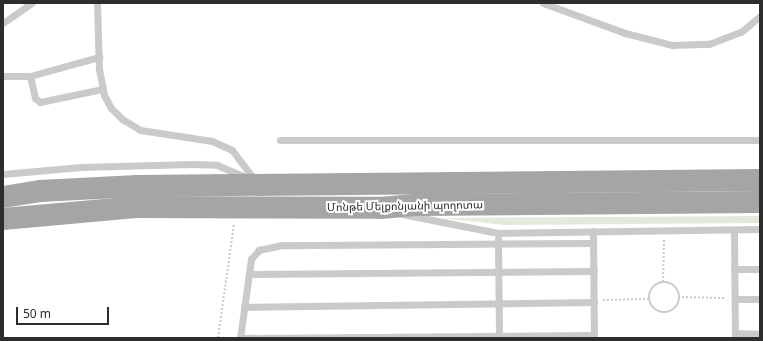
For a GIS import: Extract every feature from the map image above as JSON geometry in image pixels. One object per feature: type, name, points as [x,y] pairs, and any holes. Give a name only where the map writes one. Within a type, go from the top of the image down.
[{"type":"main road","points":[[264,183],[330,170],[760,166]]},
{"type":"main road","name":"Մոնթե Մելքոնյանի պողոտա","points":[[3,197],[40,191],[137,186],[264,183],[760,180]]},
{"type":"main road","points":[[418,205],[419,182]]},
{"type":"main road","points":[[137,186],[138,207]]},
{"type":"main road","name":"Մոնթե Մելքոնյանի պողոտա","points":[[3,219],[138,207],[380,208],[418,205],[760,202]]},
{"type":"lane","points":[[3,24],[32,3]]},
{"type":"lane","points":[[96,3],[102,88],[111,108],[122,119],[140,130],[212,141],[232,150],[264,183]]},
{"type":"lane","points":[[543,3],[625,33],[672,45],[709,44],[741,32],[760,16]]},
{"type":"lane","points":[[3,76],[30,76],[99,57]]},
{"type":"lane","points":[[30,76],[35,98],[40,102],[102,88]]},
{"type":"lane","points":[[280,140],[760,140]]},
{"type":"lane","points":[[3,174],[81,167],[218,165],[264,183]]},
{"type":"lane","points":[[380,208],[432,222],[498,233],[760,230]]},
{"type":"lane","points":[[734,230],[735,336],[760,334]]},
{"type":"lane","points":[[593,231],[594,337],[240,338],[249,274],[254,253],[282,244],[593,243]]},
{"type":"lane","points":[[498,233],[499,337]]},
{"type":"lane","points":[[734,269],[760,269]]},
{"type":"lane","points":[[249,274],[594,270]]},
{"type":"lane","points":[[735,299],[760,299]]},
{"type":"lane","points":[[244,307],[594,302]]},
{"type":"path","points":[[218,338],[232,255],[234,221]]},
{"type":"path","points":[[663,282],[664,230]]},
{"type":"path","points":[[663,282],[676,288],[678,297],[675,306],[667,312],[657,310],[649,299],[654,286],[663,282]]},
{"type":"path","points":[[678,297],[735,299]]},
{"type":"path","points":[[594,302],[649,299]]},
{"type":"shaded area","points":[[760,216],[760,223],[505,225],[441,218]]}]
